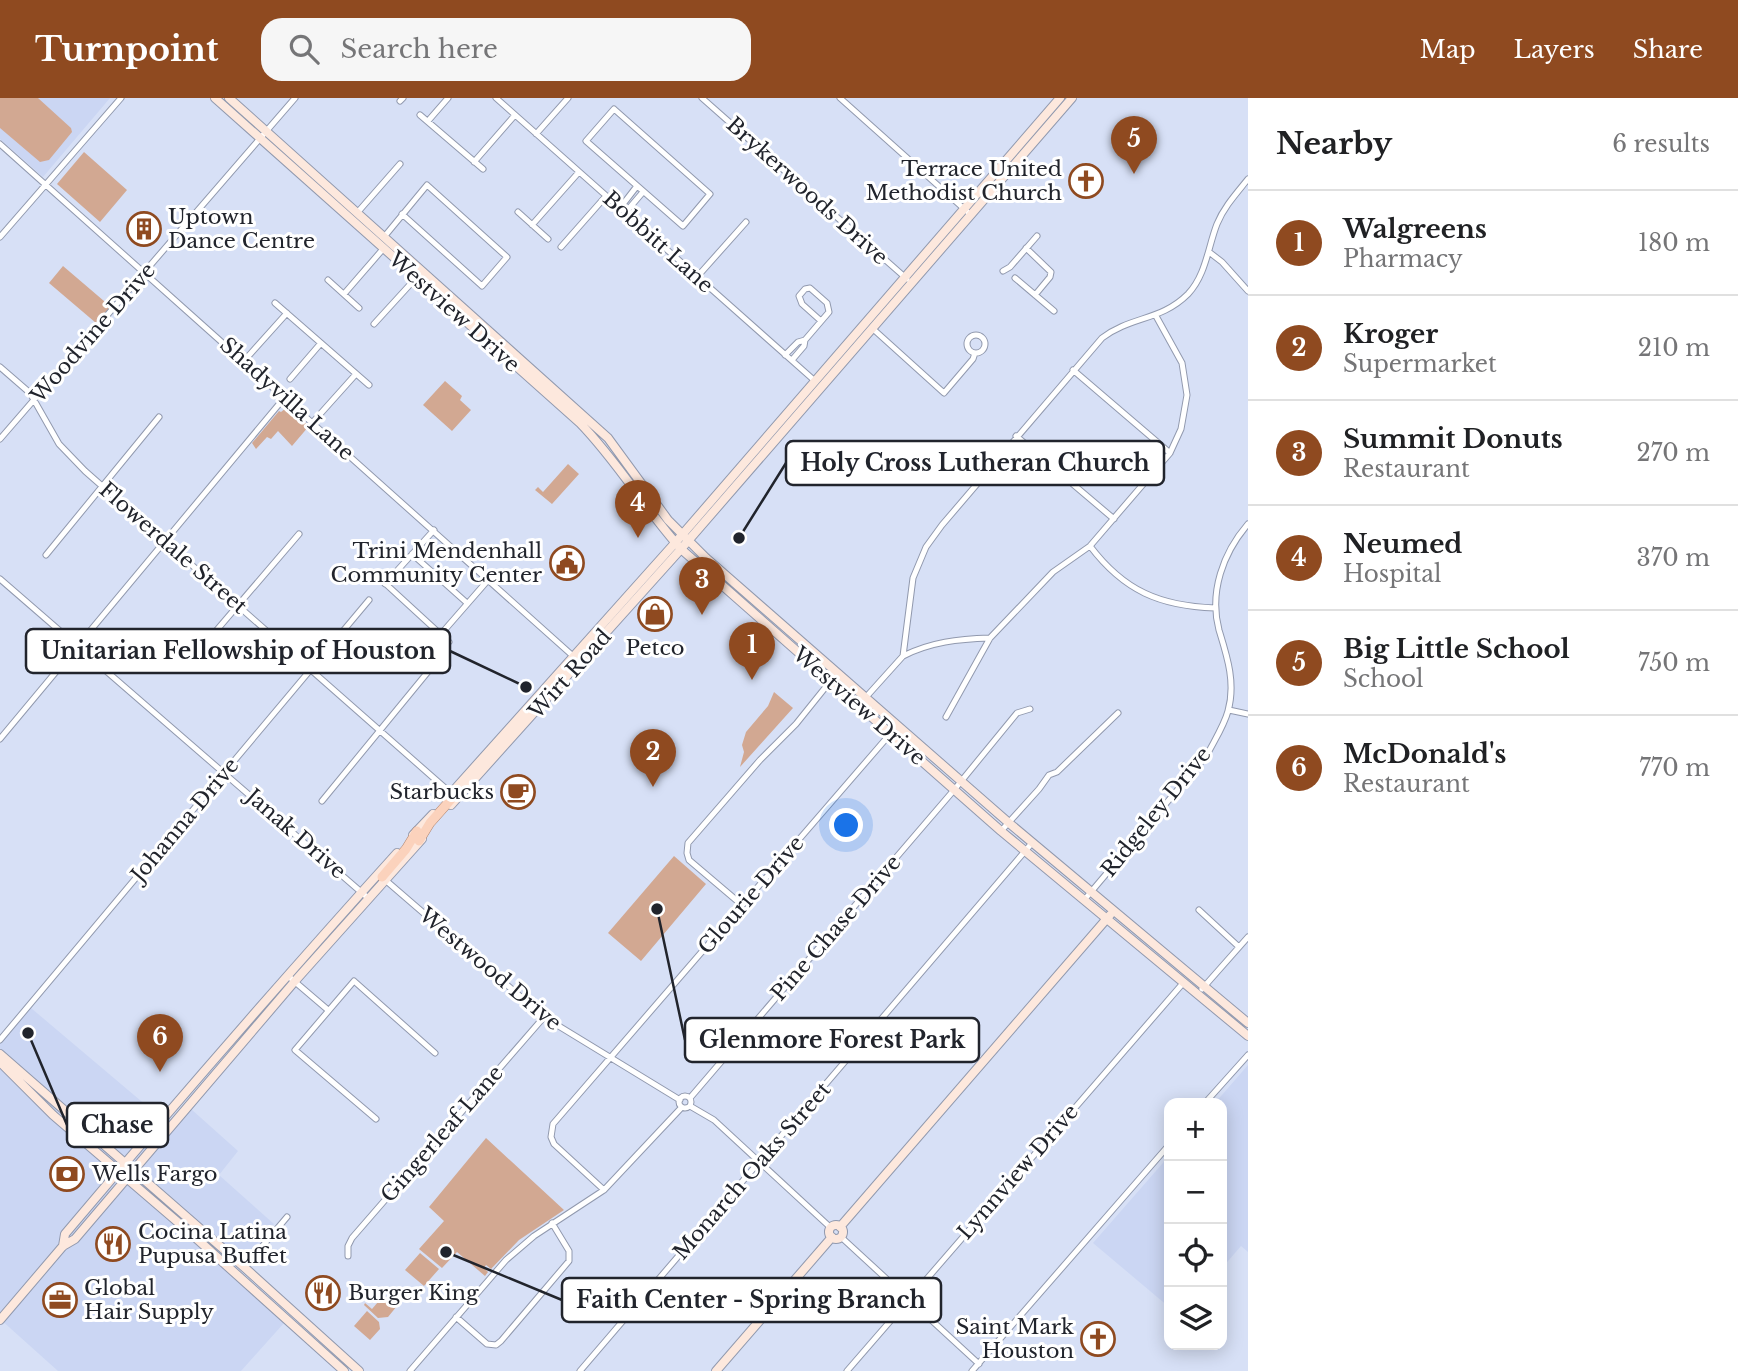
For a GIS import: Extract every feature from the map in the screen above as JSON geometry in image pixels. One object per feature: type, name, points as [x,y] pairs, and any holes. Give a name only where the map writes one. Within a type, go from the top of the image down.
[{"type":"main road","name":"Westview Drive","points":[[215,98],[260,139],[343,207],[357,213],[435,281],[623,465],[685,538],[1009,823],[1030,847],[1085,899],[1248,1036]]},
{"type":"main road","name":"Westview Drive","points":[[229,98],[416,278],[608,438],[652,514],[678,546],[1001,831],[1030,847],[1091,891],[1248,1023]]},
{"type":"main road","name":"Wirt Road","points":[[454,796],[685,538],[868,325],[904,277],[1059,98]]},
{"type":"main road","name":"Wirt Road","points":[[868,325],[912,284],[1071,98]]},
{"type":"main road","points":[[1014,149],[1022,156]]},
{"type":"main road","points":[[428,288],[435,281]]},
{"type":"main road","points":[[601,445],[608,438]]},
{"type":"main road","name":"Wirt Road","points":[[454,796],[573,656],[678,546]]},
{"type":"main road","points":[[63,1245],[65,1234],[207,1068],[454,796]]},
{"type":"main road","points":[[716,1371],[1114,910]]},
{"type":"main road","points":[[0,1320],[63,1245],[75,1239],[215,1075],[291,978]]},
{"type":"main road","points":[[0,1054],[359,1371]]},
{"type":"main road","points":[[0,1062],[53,1115],[343,1370],[347,1360]]},
{"type":"main road","points":[[207,1068],[215,1075]]},
{"type":"main road","points":[[269,1304],[272,1302],[285,1305]]},
{"type":"street","points":[[0,237],[121,98]]},
{"type":"street","name":"Woodvine Drive","points":[[0,439],[295,98]]},
{"type":"street","points":[[428,121],[447,98]]},
{"type":"street","name":"Bobbitt Lane","points":[[495,98],[818,383]]},
{"type":"street","points":[[536,134],[568,98]]},
{"type":"street","name":"Brykerwoods Drive","points":[[702,98],[912,284]]},
{"type":"street","points":[[840,98],[971,215]]},
{"type":"street","points":[[614,109],[710,194],[683,226],[643,192],[586,141],[614,109]]},
{"type":"street","points":[[420,115],[483,169]]},
{"type":"street","points":[[474,162],[515,115]]},
{"type":"street","name":"Shadyvilla Lane","points":[[0,144],[573,656]]},
{"type":"street","points":[[357,213],[400,164]]},
{"type":"street","points":[[532,225],[579,172]]},
{"type":"street","points":[[903,656],[913,578],[926,547],[1016,436],[1102,338],[1116,327],[1156,316],[1189,292],[1209,252],[1223,212],[1248,179]]},
{"type":"street","points":[[384,237],[402,214],[427,185],[507,257],[482,286],[402,214]]},
{"type":"street","points":[[620,208],[637,186]]},
{"type":"street","points":[[625,213],[643,192]]},
{"type":"street","points":[[561,247],[606,196]]},
{"type":"street","points":[[518,212],[548,239]]},
{"type":"street","points":[[697,277],[746,222]]},
{"type":"street","points":[[1003,271],[1010,267],[1037,236]]},
{"type":"street","points":[[344,294],[383,248]]},
{"type":"street","points":[[1026,248],[1051,272],[1049,279],[1035,295]]},
{"type":"street","points":[[1209,252],[1222,262],[1248,291]]},
{"type":"street","points":[[374,324],[416,278]]},
{"type":"street","points":[[1015,278],[1054,311]]},
{"type":"street","points":[[328,280],[359,308]]},
{"type":"street","points":[[792,360],[804,346],[805,340],[821,321],[829,307],[810,288],[805,289],[799,296],[802,304],[821,321]]},
{"type":"street","points":[[275,303],[369,385]]},
{"type":"street","points":[[244,361],[287,313]]},
{"type":"street","points":[[946,717],[990,638],[1053,572],[1090,546],[1170,453],[1181,429],[1187,395],[1182,363],[1156,316]]},
{"type":"street","points":[[868,325],[944,393],[975,353]]},
{"type":"street","points":[[785,355],[798,341],[805,340]]},
{"type":"street","points":[[290,379],[321,343]]},
{"type":"street","name":"Flowerdale Street","points":[[0,367],[30,393],[59,444],[103,486],[454,796]]},
{"type":"street","points":[[1073,370],[1170,453]]},
{"type":"street","points":[[313,422],[356,374]]},
{"type":"street","points":[[0,739],[285,397]]},
{"type":"street","points":[[46,555],[159,417]]},
{"type":"street","points":[[1016,436],[1114,519]]},
{"type":"street","name":"Ridgeley Drive","points":[[1085,899],[1207,755],[1229,710],[1229,663],[1215,608],[1222,566],[1230,547],[1248,524]]},
{"type":"street","points":[[385,584],[434,530]]},
{"type":"street","points":[[192,659],[299,534]]},
{"type":"street","points":[[1090,546],[1117,576],[1158,600],[1178,605],[1215,608]]},
{"type":"street","points":[[412,554],[467,603]]},
{"type":"street","points":[[376,575],[449,642]]},
{"type":"street","name":"Janak Drive","points":[[0,579],[365,895]]},
{"type":"street","points":[[441,634],[489,579]]},
{"type":"street","name":"Johanna Drive","points":[[0,1040],[369,600]]},
{"type":"street","points":[[858,706],[903,656],[923,646],[942,641],[990,638]]},
{"type":"street","points":[[322,801],[436,662]]},
{"type":"street","points":[[742,905],[689,860],[688,843],[760,760],[796,724],[837,673]]},
{"type":"street","name":"Pine Chase Drive","points":[[690,1098],[954,790],[1017,712],[1030,709]]},
{"type":"street","points":[[1229,710],[1248,714]]},
{"type":"street","points":[[1001,831],[1039,789],[1048,775],[1057,772],[1118,713]]},
{"type":"street","name":"Glourie Drive","points":[[604,1190],[554,1143],[551,1130],[558,1118],[897,726]]},
{"type":"street","name":"Monarch Oaks Street","points":[[580,1371],[1030,847]]},
{"type":"street","name":"Westwood Drive","points":[[382,877],[544,1017],[680,1100]]},
{"type":"street","points":[[1199,910],[1240,947]]},
{"type":"street","points":[[1198,994],[1248,937]]},
{"type":"street","name":"Lynnview Drive","points":[[847,1371],[1190,974]]},
{"type":"street","points":[[291,978],[328,1010]]},
{"type":"street","points":[[376,1119],[295,1050],[328,1010],[354,981],[435,1053]]},
{"type":"street","name":"Gingerleaf Lane","points":[[348,1256],[348,1246],[352,1238],[544,1017]]},
{"type":"street","points":[[1209,1098],[1248,1055]]},
{"type":"street","points":[[681,1107],[680,1100],[683,1096],[690,1098],[690,1105]]},
{"type":"street","points":[[690,1105],[713,1120],[759,1161],[979,1364]]},
{"type":"street","points":[[681,1107],[690,1105]]},
{"type":"street","points":[[410,1371],[506,1260],[552,1223],[604,1190],[681,1107]]},
{"type":"street","points":[[972,1371],[1164,1151]]},
{"type":"street","points":[[238,1276],[288,1217]]},
{"type":"street","points":[[456,1317],[487,1344],[499,1343],[569,1261],[569,1251],[552,1223]]},
{"type":"shaded area","points":[[0,98],[110,98],[43,177],[0,139]]},
{"type":"shaded area","points":[[0,98],[38,98],[71,128],[72,132],[49,160],[40,162],[0,128]]},
{"type":"shaded area","points":[[84,152],[127,190],[100,222],[57,184]]},
{"type":"shaded area","points":[[63,266],[111,307],[96,323],[49,283]]},
{"type":"shaded area","points":[[445,381],[462,396],[460,400],[471,410],[452,431],[423,405]]},
{"type":"shaded area","points":[[286,408],[309,426],[292,446],[278,431],[271,439],[267,437],[256,449],[252,443],[279,411]]},
{"type":"shaded area","points":[[568,464],[579,474],[552,504],[535,490],[538,487],[543,492]]},
{"type":"shaded area","points":[[774,692],[793,708],[740,767],[746,732],[768,706]]},
{"type":"shaded area","points":[[674,856],[706,884],[641,961],[608,933]]},
{"type":"shaded area","points":[[31,1008],[173,1128],[191,1109],[238,1151],[219,1175],[274,1224],[230,1275],[284,1323],[241,1371],[58,1371],[0,1319],[0,1043]]},
{"type":"shaded area","points":[[1248,1065],[1248,1252],[1241,1246],[1227,1262],[1227,1098],[1219,1098]]},
{"type":"shaded area","points":[[486,1138],[564,1210],[519,1240],[491,1269],[486,1265],[484,1268],[488,1272],[485,1276],[457,1252],[442,1268],[419,1249],[444,1221],[429,1207]]},
{"type":"shaded area","points":[[1164,1162],[1164,1303],[1093,1243]]},
{"type":"shaded area","points":[[420,1253],[439,1269],[424,1286],[405,1270]]},
{"type":"shaded area","points":[[384,1295],[397,1306],[388,1317],[378,1318],[364,1305],[365,1303],[372,1309]]},
{"type":"shaded area","points":[[367,1311],[379,1322],[380,1329],[370,1340],[354,1326]]},
{"type":"place","name":"Big Little School","points":[[1134,174]]},
{"type":"place","name":"Terrace United Methodist Church","points":[[1086,181]]},
{"type":"place","name":"Uptown Dance Centre","points":[[144,229]]},
{"type":"place","name":"Neumed","points":[[638,538]]},
{"type":"place","name":"Holy Cross Lutheran Church","points":[[739,538]]},
{"type":"place","name":"Trini Mendenhall Community Center","points":[[567,563]]},
{"type":"place","name":"Petco","points":[[655,614]]},
{"type":"place","name":"Summit Donuts","points":[[702,615]]},
{"type":"place","name":"Walgreens","points":[[752,680]]},
{"type":"place","name":"Unitarian Fellowship of Houston","points":[[526,687]]},
{"type":"place","name":"Kroger","points":[[653,787]]},
{"type":"place","name":"Starbucks","points":[[518,792]]},
{"type":"place","name":"Glenmore Forest Park","points":[[657,909]]},
{"type":"place","name":"Chase","points":[[28,1033]]},
{"type":"place","name":"McDonald's","points":[[160,1072]]},
{"type":"place","name":"Wells Fargo","points":[[67,1174]]},
{"type":"place","name":"Cocina Latina Pupusa Buffet","points":[[113,1244]]},
{"type":"place","name":"Faith Center - Spring Branch","points":[[446,1252]]},
{"type":"place","name":"Burger King","points":[[323,1293]]},
{"type":"place","name":"Global Hair Supply","points":[[60,1300]]},
{"type":"place","name":"Saint Mark Houston","points":[[1098,1339]]}]
